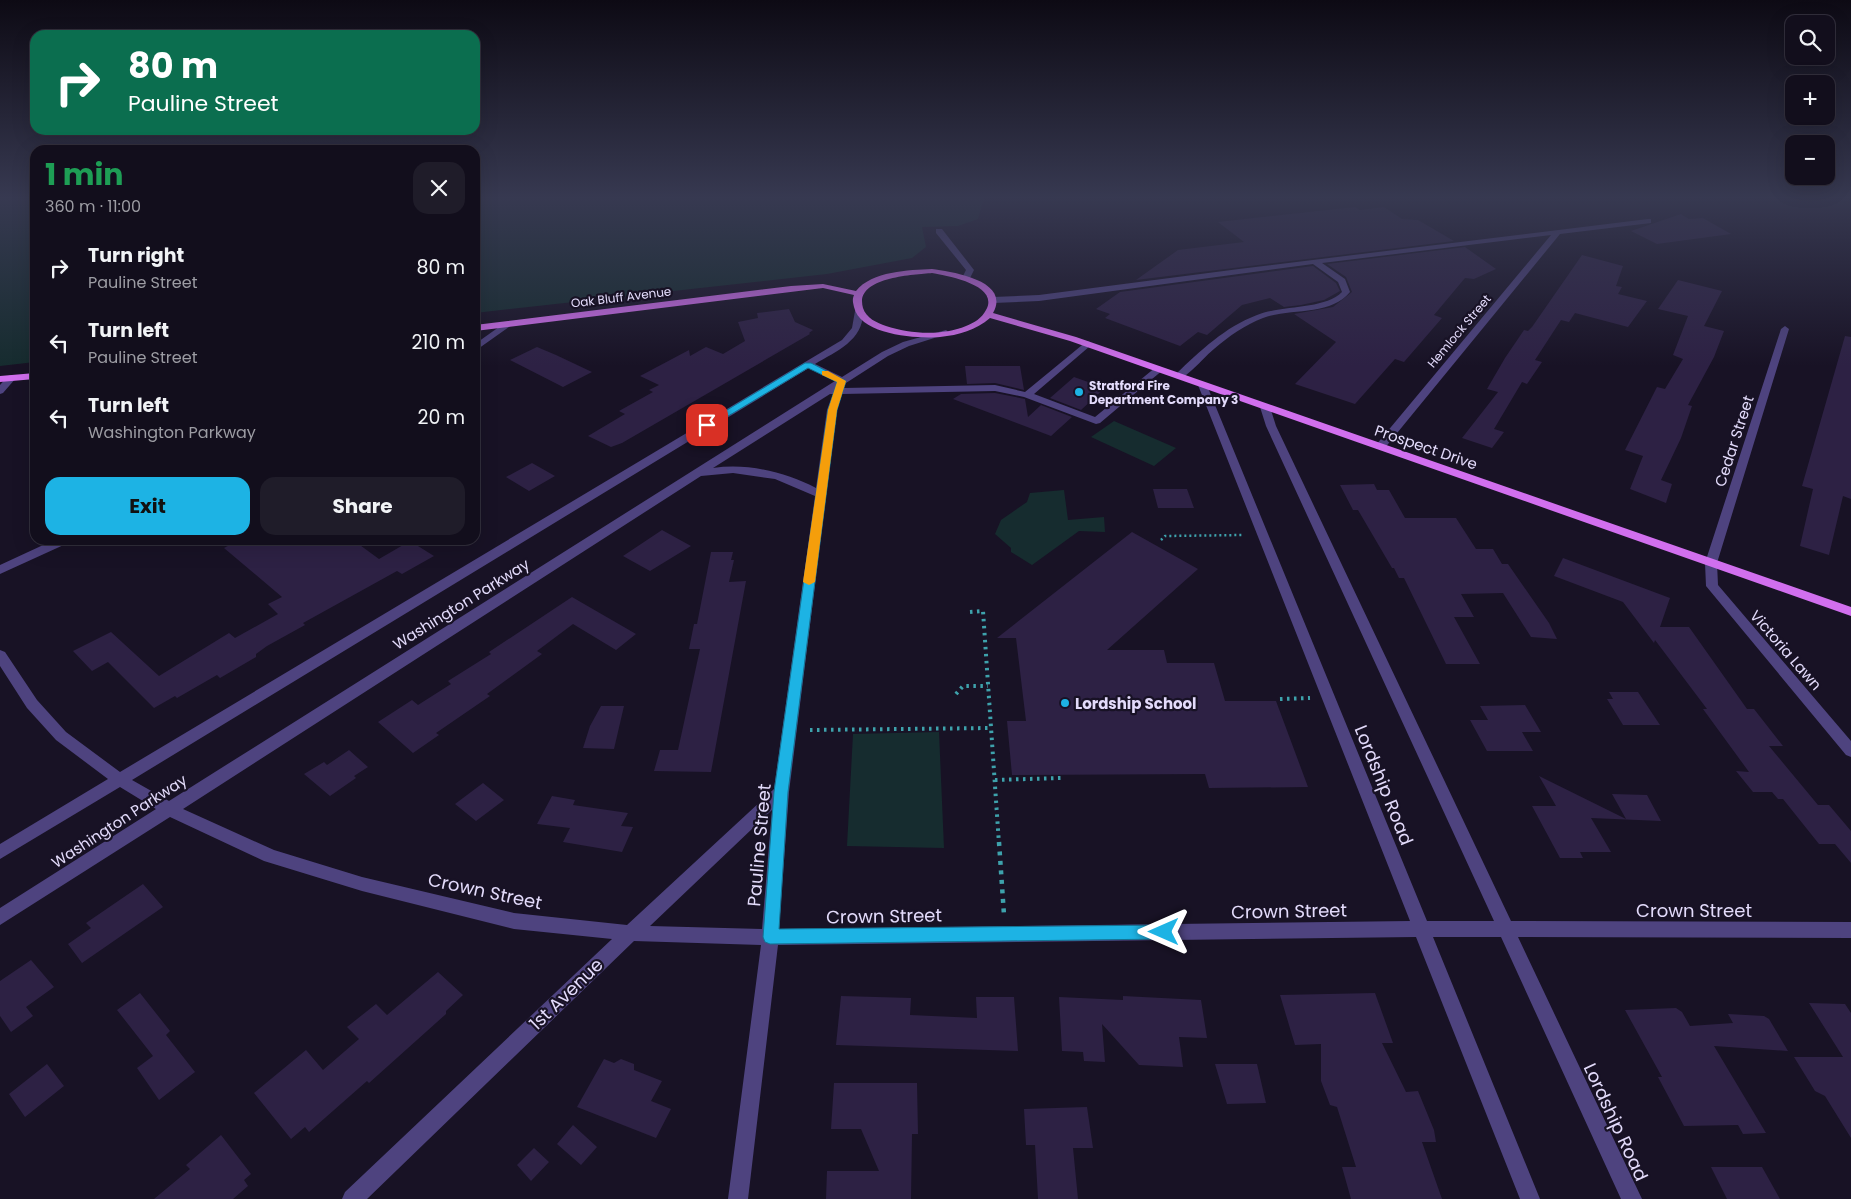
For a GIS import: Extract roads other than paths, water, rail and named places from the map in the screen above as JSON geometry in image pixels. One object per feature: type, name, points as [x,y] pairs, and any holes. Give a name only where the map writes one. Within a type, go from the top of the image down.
[{"type":"main road","points":[[932,271],[966,278],[984,288],[993,300],[993,308],[979,323],[946,333],[918,335],[892,331],[871,322],[859,311],[856,302],[859,294],[867,286],[895,274],[932,271]]},
{"type":"main road","name":"Oak Bluff Avenue","points":[[480,327],[791,288],[824,286],[859,294]]},
{"type":"main road","name":"Prospect Drive","points":[[988,315],[1087,344],[1851,612]]},
{"type":"main road","points":[[0,380],[30,376]]},
{"type":"street","points":[[957,254],[970,270],[966,278]]},
{"type":"street","points":[[993,300],[1039,298],[1380,254]]},
{"type":"street","name":"Hemlock Street","points":[[1380,446],[1540,254]]},
{"type":"street","points":[[1179,376],[1215,341],[1242,324],[1277,312],[1327,303],[1344,296],[1346,292],[1342,281],[1315,262]]},
{"type":"street","name":"Washington Parkway","points":[[0,852],[845,342],[854,334],[860,322],[859,311]]},
{"type":"street","points":[[480,344],[509,324]]},
{"type":"street","name":"Cedar Street","points":[[1711,563],[1785,329]]},
{"type":"street","name":"Washington Parkway","points":[[0,917],[169,808],[836,388],[885,354],[906,344],[946,333]]},
{"type":"street","points":[[1027,394],[1087,344]]},
{"type":"street","points":[[808,364],[836,388],[995,388],[1027,394],[1096,421],[1159,369]]},
{"type":"street","points":[[0,391],[10,378]]},
{"type":"street","name":"Lordship Road","points":[[1203,385],[1530,1199]]},
{"type":"street","name":"Pauline Street","points":[[738,1199],[770,937],[781,792],[836,388]]},
{"type":"street","name":"Lordship Road","points":[[1265,407],[1271,426],[1632,1199]]},
{"type":"street","points":[[696,475],[726,470],[757,472],[804,485],[821,495]]},
{"type":"street","points":[[0,570],[53,545]]},
{"type":"street","name":"Victoria Lawn","points":[[1711,563],[1712,586],[1721,599],[1851,751]]},
{"type":"street","name":"Crown Street","points":[[0,655],[32,704],[61,736],[120,780],[169,808],[270,856],[362,884],[514,920],[630,933],[770,937],[1422,929],[1851,930]]},
{"type":"street","name":"1st Avenue","points":[[352,1199],[630,933],[781,792]]},
{"type":"place","name":"Stratford Fire Department Company 3","points":[[1079,392]]},
{"type":"place","name":"Lordship School","points":[[1065,703]]}]
